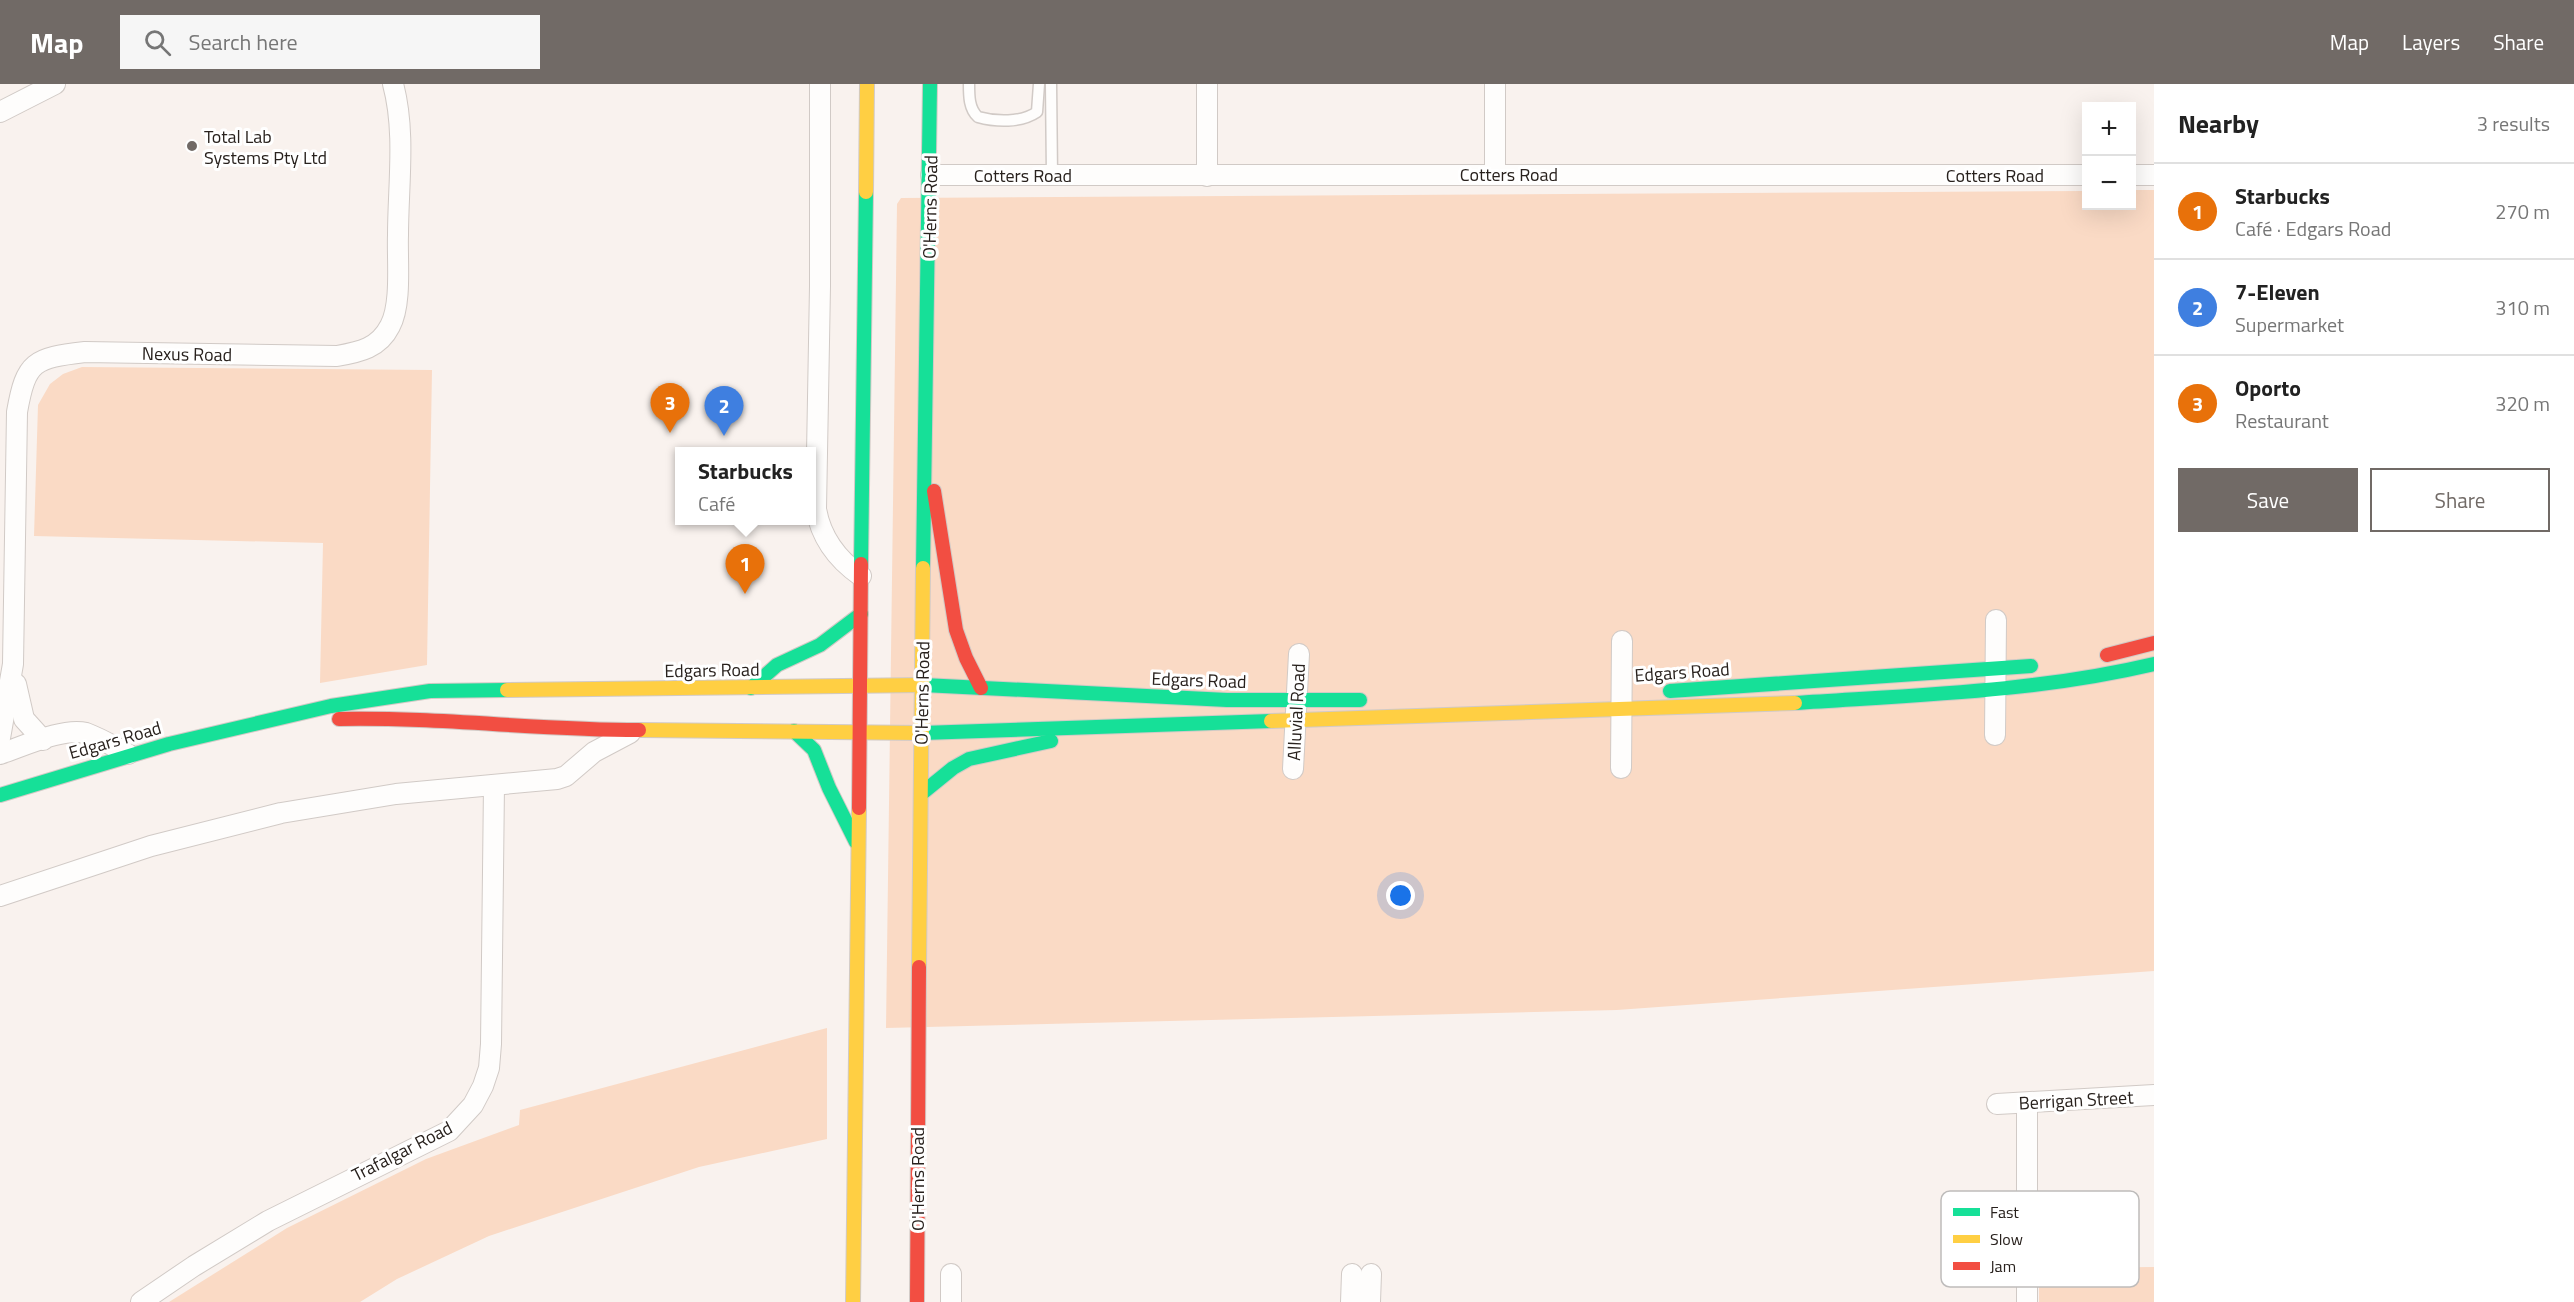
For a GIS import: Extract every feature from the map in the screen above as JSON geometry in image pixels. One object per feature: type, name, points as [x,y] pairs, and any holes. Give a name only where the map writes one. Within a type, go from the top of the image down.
[{"type":"main road","points":[[853,1302],[867,84]]},
{"type":"main road","name":"O'Herns Road","points":[[916,1302],[922,685],[931,175],[930,84]]},
{"type":"main road","points":[[926,445],[956,630],[966,658],[981,688]]},
{"type":"main road","points":[[751,688],[777,665],[820,645],[861,614]]},
{"type":"main road","points":[[2095,657],[2154,643]]},
{"type":"main road","name":"Edgars Road","points":[[1508,699],[1626,699],[1772,705],[1995,690],[2099,677],[2154,664]]},
{"type":"main road","name":"Edgars Road","points":[[1658,692],[1996,670],[2040,665]]},
{"type":"main road","name":"Edgars Road","points":[[0,795],[128,754],[242,725],[356,700],[430,691],[922,685],[1227,700],[1378,700]]},
{"type":"main road","name":"Edgars Road","points":[[242,725],[404,718],[584,730],[922,733],[1295,721],[1626,699]]},
{"type":"main road","points":[[921,794],[953,768],[969,759],[1108,727]]},
{"type":"main road","points":[[794,731],[814,750],[829,788],[858,845]]},
{"type":"street","points":[[0,112],[55,84]]},
{"type":"street","name":"Nexus Road","points":[[43,740],[24,719],[19,703],[14,664],[18,412],[22,382],[30,369],[47,358],[86,352],[337,356],[360,352],[374,346],[392,323],[397,292],[399,127],[393,84]]},
{"type":"street","points":[[820,84],[816,509],[824,535],[844,564],[861,576]]},
{"type":"street","points":[[1206,176],[1207,84]]},
{"type":"street","points":[[1495,84],[1495,174]]},
{"type":"street","name":"Cotters Road","points":[[931,175],[2082,175]]},
{"type":"street","points":[[2136,175],[2154,176]]},
{"type":"street","points":[[1995,735],[1996,620]]},
{"type":"street","points":[[1621,768],[1626,699],[1622,641]]},
{"type":"street","name":"Alluvial Road","points":[[1293,769],[1299,654]]},
{"type":"street","name":"Nexus Road","points":[[0,738],[14,664]]},
{"type":"street","points":[[0,896],[151,846],[242,822],[396,794],[557,779],[566,776],[594,752],[637,729]]},
{"type":"street","points":[[0,754],[75,732],[87,734],[128,754]]},
{"type":"street","name":"Trafalgar Road","points":[[141,1302],[194,1266],[268,1221],[449,1131],[473,1105],[489,1068],[491,1044],[494,785]]},
{"type":"street","name":"Berrigan Street","points":[[1997,1104],[2154,1095]]},
{"type":"street","points":[[2027,1103],[2027,1191]]},
{"type":"street","points":[[951,1274],[951,1302]]},
{"type":"street","points":[[1351,1302],[1361,1274],[1370,1302]]},
{"type":"lane","points":[[969,84],[970,105],[978,117],[1018,120],[1037,112],[1039,84]]},
{"type":"lane","points":[[1051,84],[1052,175]]},
{"type":"shaded area","points":[[2136,190],[2154,190],[2154,971],[1617,1010],[886,1028],[897,204],[901,198],[2082,191],[2082,210],[2136,210]]},
{"type":"shaded area","points":[[82,367],[432,370],[427,665],[320,683],[323,543],[34,536],[38,405],[50,384],[63,374]]},
{"type":"shaded area","points":[[827,1028],[827,1139],[699,1167],[489,1236],[397,1279],[360,1302],[169,1302],[287,1228],[426,1159],[519,1125],[520,1110]]},
{"type":"shaded area","points":[[2139,1267],[2154,1267],[2154,1302],[2039,1302],[2039,1287],[2139,1287]]},
{"type":"traffic: fast","points":[[923,568],[930,84]]},
{"type":"traffic: fast","points":[[861,564],[866,192]]},
{"type":"traffic: fast","points":[[751,688],[777,665],[820,645],[861,614]]},
{"type":"traffic: fast","points":[[1795,703],[2020,687],[2154,664]]},
{"type":"traffic: fast","points":[[1670,691],[2031,666]]},
{"type":"traffic: fast","points":[[923,685],[1227,700],[1360,700]]},
{"type":"traffic: fast","points":[[0,795],[169,744],[331,706],[430,691],[507,690]]},
{"type":"traffic: fast","points":[[922,733],[1271,721]]},
{"type":"traffic: fast","points":[[794,731],[814,750],[829,788],[856,842]]},
{"type":"traffic: fast","points":[[921,794],[953,768],[969,759],[1051,741]]},
{"type":"traffic: slow","points":[[866,192],[867,84]]},
{"type":"traffic: slow","points":[[919,967],[923,568]]},
{"type":"traffic: slow","points":[[507,690],[923,685]]},
{"type":"traffic: slow","points":[[1271,721],[1795,703]]},
{"type":"traffic: slow","points":[[639,730],[922,733]]},
{"type":"traffic: slow","points":[[853,1302],[859,808]]},
{"type":"traffic: jam","points":[[934,491],[956,630],[966,658],[981,688]]},
{"type":"traffic: jam","points":[[859,808],[861,564]]},
{"type":"traffic: jam","points":[[2107,655],[2154,643]]},
{"type":"traffic: jam","points":[[339,719],[639,730]]},
{"type":"traffic: jam","points":[[917,1302],[919,967]]},
{"type":"place","name":"Total Lab Systems Pty Ltd","points":[[192,146]]},
{"type":"place","name":"Oporto","points":[[670,433]]},
{"type":"place","name":"7-Eleven","points":[[724,436]]},
{"type":"place","name":"Starbucks","points":[[745,594]]}]
